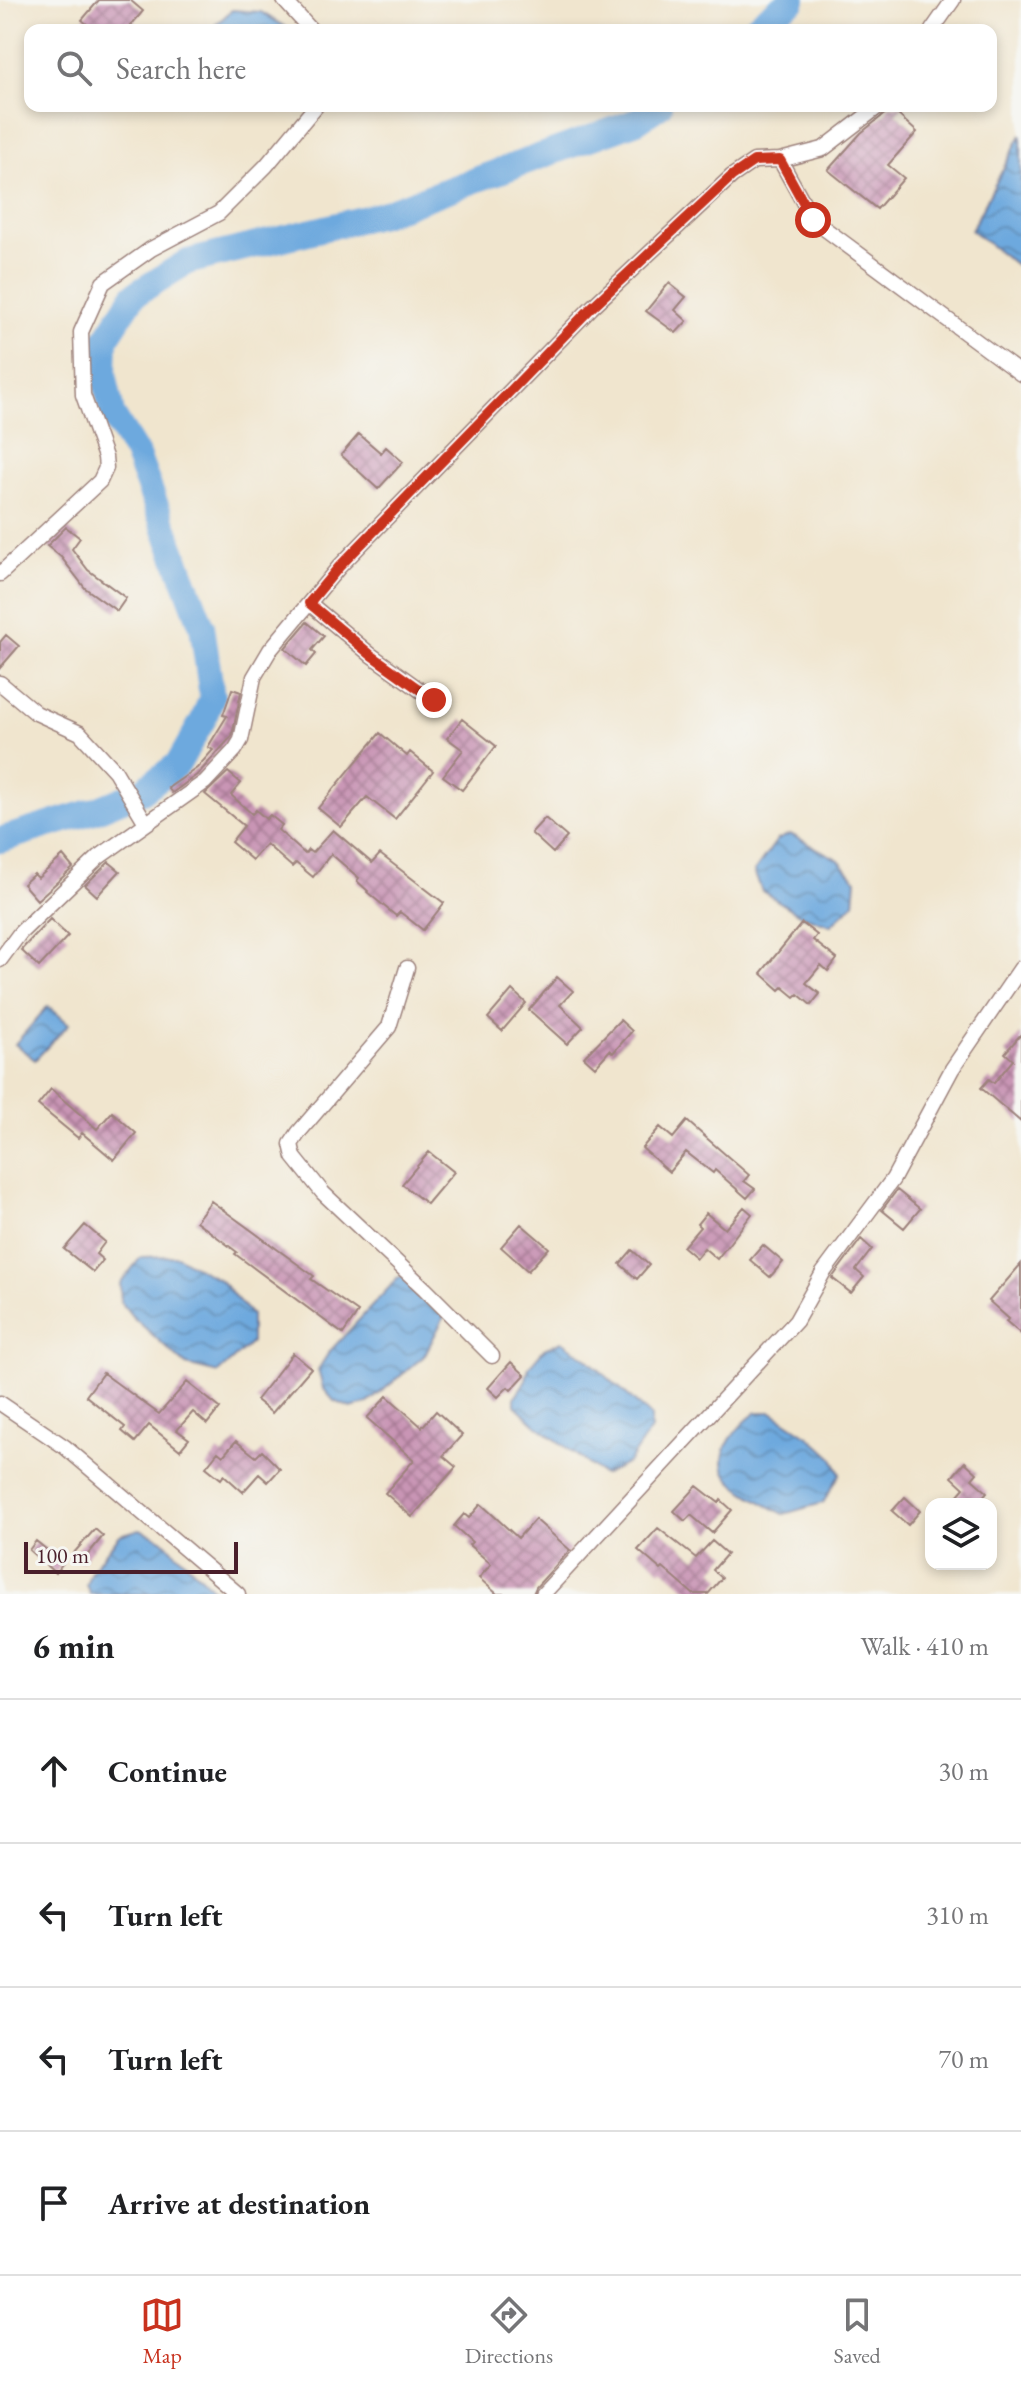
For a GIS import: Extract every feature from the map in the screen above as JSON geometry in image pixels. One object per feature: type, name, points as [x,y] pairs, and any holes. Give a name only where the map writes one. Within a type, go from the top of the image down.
[{"type":"street","points":[[284,0],[306,24]]},
{"type":"street","points":[[936,24],[953,0]]},
{"type":"street","points":[[0,574],[100,481],[106,468],[83,395],[81,332],[103,283],[151,249],[219,213],[266,166],[311,112]]},
{"type":"street","points":[[0,960],[20,933],[99,857],[144,820],[205,782],[235,750],[241,740],[254,677],[270,650],[361,545],[591,308],[732,176],[754,161],[780,160],[823,149],[871,112]]},
{"type":"street","points":[[780,160],[813,220],[1021,374]]},
{"type":"street","points":[[309,603],[371,655],[434,700]]},
{"type":"street","points":[[0,683],[36,713],[80,733],[115,771],[144,820]]},
{"type":"street","points":[[407,968],[389,1027],[291,1144],[294,1157],[323,1193],[492,1356]]},
{"type":"street","points":[[543,1594],[796,1321],[823,1273],[893,1179],[952,1069],[1021,968]]},
{"type":"street","points":[[0,1403],[65,1447],[238,1594]]},
{"type":"water","points":[[232,10],[261,12],[280,24],[217,24]]},
{"type":"water","points":[[1021,135],[1021,269],[971,230]]},
{"type":"water","points":[[790,834],[839,860],[856,880],[854,903],[831,925],[801,915],[762,891],[754,872],[777,840]]},
{"type":"water","points":[[48,1006],[69,1024],[35,1060],[15,1044]]},
{"type":"water","points":[[177,1256],[221,1281],[251,1315],[251,1343],[218,1373],[186,1365],[121,1302],[120,1284],[141,1257]]},
{"type":"water","points":[[403,1276],[445,1315],[424,1356],[368,1403],[351,1408],[334,1401],[323,1388],[318,1370],[329,1352]]},
{"type":"water","points":[[562,1341],[586,1358],[651,1416],[651,1429],[628,1463],[603,1475],[535,1424],[515,1405],[515,1397],[526,1380],[529,1367],[544,1349]]},
{"type":"water","points":[[757,1412],[772,1412],[810,1437],[833,1458],[840,1474],[823,1503],[784,1514],[731,1481],[724,1466],[726,1448],[736,1431]]},
{"type":"water","points":[[140,1529],[162,1539],[218,1594],[90,1594],[86,1585],[92,1569],[120,1535]]},
{"type":"building","points":[[99,0],[130,0],[143,11],[132,24],[87,24],[82,20]]},
{"type":"building","points":[[897,112],[917,132],[888,165],[904,178],[877,209],[828,170],[861,133],[886,113]]},
{"type":"building","points":[[669,283],[686,297],[675,310],[687,321],[676,333],[646,311]]},
{"type":"building","points":[[359,434],[381,453],[386,447],[403,462],[378,489],[341,455]]},
{"type":"building","points":[[66,527],[80,538],[72,549],[88,570],[126,598],[117,611],[85,588],[61,557],[47,546]]},
{"type":"building","points":[[307,622],[324,636],[312,650],[316,654],[306,666],[285,648]]},
{"type":"building","points":[[6,635],[19,646],[0,668],[0,642]]},
{"type":"building","points":[[232,689],[241,692],[232,736],[198,774],[172,793],[168,788],[197,768],[213,750],[208,747],[227,716],[223,715]]},
{"type":"building","points":[[462,719],[496,746],[462,790],[443,776],[463,750],[447,738]]},
{"type":"building","points":[[380,733],[407,756],[410,752],[433,771],[395,819],[367,797],[341,827],[318,808]]},
{"type":"building","points":[[228,772],[241,783],[231,795],[252,814],[256,810],[266,819],[270,815],[282,825],[278,830],[305,854],[308,850],[312,853],[333,830],[372,863],[380,854],[444,903],[423,930],[400,912],[396,916],[367,892],[357,881],[359,878],[331,854],[313,877],[296,863],[292,867],[266,844],[252,860],[231,842],[244,826],[205,794]]},
{"type":"building","points":[[545,818],[567,837],[553,853],[531,833]]},
{"type":"building","points":[[63,856],[73,868],[37,900],[23,884],[34,874],[38,878]]},
{"type":"building","points":[[109,862],[120,871],[97,896],[85,885]]},
{"type":"building","points":[[50,919],[68,936],[39,967],[21,950]]},
{"type":"building","points":[[802,923],[817,935],[813,940],[837,959],[828,971],[821,965],[806,983],[820,994],[811,1005],[798,994],[795,997],[783,987],[780,990],[761,973]]},
{"type":"building","points":[[557,977],[573,991],[560,1005],[583,1027],[567,1044],[529,1010]]},
{"type":"building","points":[[512,990],[526,1003],[502,1031],[488,1018]]},
{"type":"building","points":[[620,1020],[632,1031],[613,1053],[610,1050],[595,1067],[584,1057]]},
{"type":"building","points":[[1021,1034],[1021,1122],[981,1088],[989,1079],[994,1083],[1013,1060],[1005,1053]]},
{"type":"building","points":[[51,1089],[97,1129],[112,1112],[136,1133],[114,1160],[82,1133],[78,1138],[38,1105]]},
{"type":"building","points":[[687,1121],[749,1175],[744,1181],[755,1189],[747,1198],[715,1170],[713,1173],[686,1152],[669,1172],[642,1148],[660,1127],[673,1138]]},
{"type":"building","points":[[429,1152],[454,1172],[427,1204],[402,1184]]},
{"type":"building","points":[[897,1190],[920,1209],[904,1228],[882,1210]]},
{"type":"building","points":[[211,1201],[358,1312],[343,1334],[196,1221]]},
{"type":"building","points":[[744,1207],[752,1214],[717,1259],[704,1248],[696,1258],[683,1247],[700,1227],[697,1224],[706,1213],[725,1229]]},
{"type":"building","points":[[521,1224],[549,1248],[528,1271],[501,1247]]},
{"type":"building","points":[[85,1225],[105,1242],[96,1254],[103,1260],[93,1272],[64,1249]]},
{"type":"building","points":[[861,1239],[872,1249],[856,1270],[864,1277],[851,1293],[832,1278]]},
{"type":"building","points":[[763,1245],[783,1262],[770,1277],[750,1260]]},
{"type":"building","points":[[632,1250],[649,1265],[637,1279],[620,1264]]},
{"type":"building","points":[[1021,1264],[1021,1334],[989,1301]]},
{"type":"building","points":[[293,1353],[311,1368],[272,1413],[256,1400]]},
{"type":"building","points":[[511,1362],[525,1375],[511,1390],[508,1387],[498,1397],[488,1388]]},
{"type":"building","points":[[103,1373],[159,1414],[187,1382],[220,1408],[207,1424],[193,1412],[177,1430],[189,1439],[180,1450],[149,1425],[135,1442],[122,1431],[125,1427],[86,1396]]},
{"type":"building","points":[[387,1396],[422,1427],[436,1411],[462,1435],[443,1456],[456,1467],[412,1517],[385,1493],[414,1460],[367,1418]]},
{"type":"building","points":[[236,1441],[256,1457],[262,1451],[280,1469],[268,1482],[259,1474],[243,1492],[224,1475],[221,1479],[206,1467],[218,1452],[223,1456]]},
{"type":"building","points":[[965,1462],[977,1473],[972,1479],[987,1492],[982,1498],[955,1498],[964,1488],[952,1477]]},
{"type":"building","points":[[697,1486],[732,1510],[712,1533],[691,1515],[685,1521],[674,1511]]},
{"type":"building","points":[[905,1497],[920,1511],[908,1525],[892,1511]]},
{"type":"building","points":[[481,1504],[518,1538],[535,1519],[570,1550],[533,1594],[497,1594],[479,1578],[491,1564],[469,1545],[472,1542],[454,1526],[464,1514],[469,1518]]},
{"type":"building","points":[[658,1528],[696,1558],[712,1541],[727,1554],[713,1570],[722,1578],[708,1594],[693,1594],[638,1550]]},
{"type":"building","points":[[95,1529],[103,1536],[81,1563],[72,1555]]},
{"type":"building","points":[[36,1541],[63,1563],[55,1573],[29,1550]]},
{"type":"waterway","points":[[759,24],[793,0]]},
{"type":"waterway","points":[[0,840],[94,811],[142,791],[178,764],[212,697],[202,626],[136,453],[112,414],[104,373],[105,340],[134,295],[187,262],[382,214],[637,121],[650,112]]},
{"type":"route","points":[[434,700],[371,655],[309,603],[339,567],[591,308],[732,176],[754,161],[780,160],[813,220]]}]
